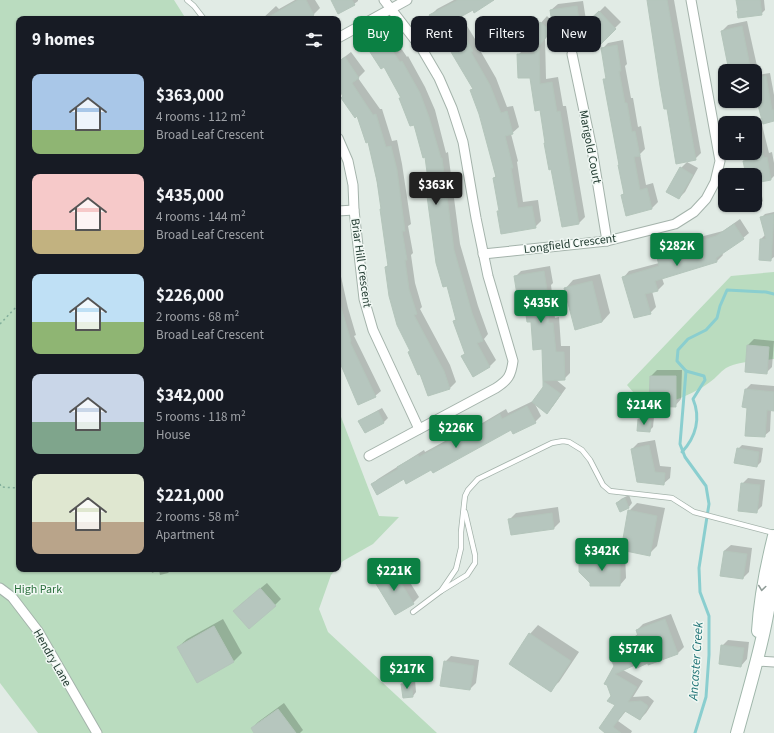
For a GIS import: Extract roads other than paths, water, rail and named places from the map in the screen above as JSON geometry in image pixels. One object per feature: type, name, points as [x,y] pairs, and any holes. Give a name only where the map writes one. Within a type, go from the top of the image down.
[{"type":"main road","points":[[757,660],[759,609],[765,572],[774,535]]},
{"type":"main road","points":[[737,733],[769,609],[774,555]]},
{"type":"street","points":[[369,456],[496,388],[506,381],[512,372],[513,361],[483,254],[463,142],[452,108],[439,78],[422,50],[384,0]]},
{"type":"street","points":[[341,36],[407,0]]},
{"type":"street","name":"Longfield Crescent","points":[[483,254],[607,241],[675,224],[694,212],[706,199],[714,182],[720,161],[691,0]]},
{"type":"street","name":"Marigold Court","points":[[572,54],[592,149],[607,241]]},
{"type":"street","name":"Briar Hill Crescent","points":[[341,145],[348,161],[353,185],[354,210],[364,299],[373,330],[418,429]]},
{"type":"street","points":[[341,211],[354,210]]},
{"type":"street","name":"Hendry Lane","points":[[0,588],[12,597],[38,631],[97,733]]},
{"type":"street","points":[[757,660],[774,662]]},
{"type":"lane","points":[[187,0],[202,16]]},
{"type":"lane","points":[[441,591],[456,569],[461,548],[461,532],[465,496],[468,490],[478,479],[552,443],[563,441],[569,442],[582,450],[590,460],[603,485],[610,491],[672,498],[694,512],[774,535]]},
{"type":"lane","points":[[413,612],[441,591],[467,575],[475,563],[475,555],[464,509]]},
{"type":"waterway","name":"Ancaster Creek","points":[[695,733],[706,697],[709,655],[709,616],[700,592],[699,568],[709,504],[706,486],[685,457],[680,444],[686,371],[677,361],[678,350],[688,339],[706,330],[717,318],[720,306],[727,290],[766,292],[774,294]]},
{"type":"waterway","points":[[682,452],[694,434],[697,413],[693,399],[705,380],[704,376],[686,371]]},
{"type":"park label","name":"High Park","points":[[38,589]]}]
